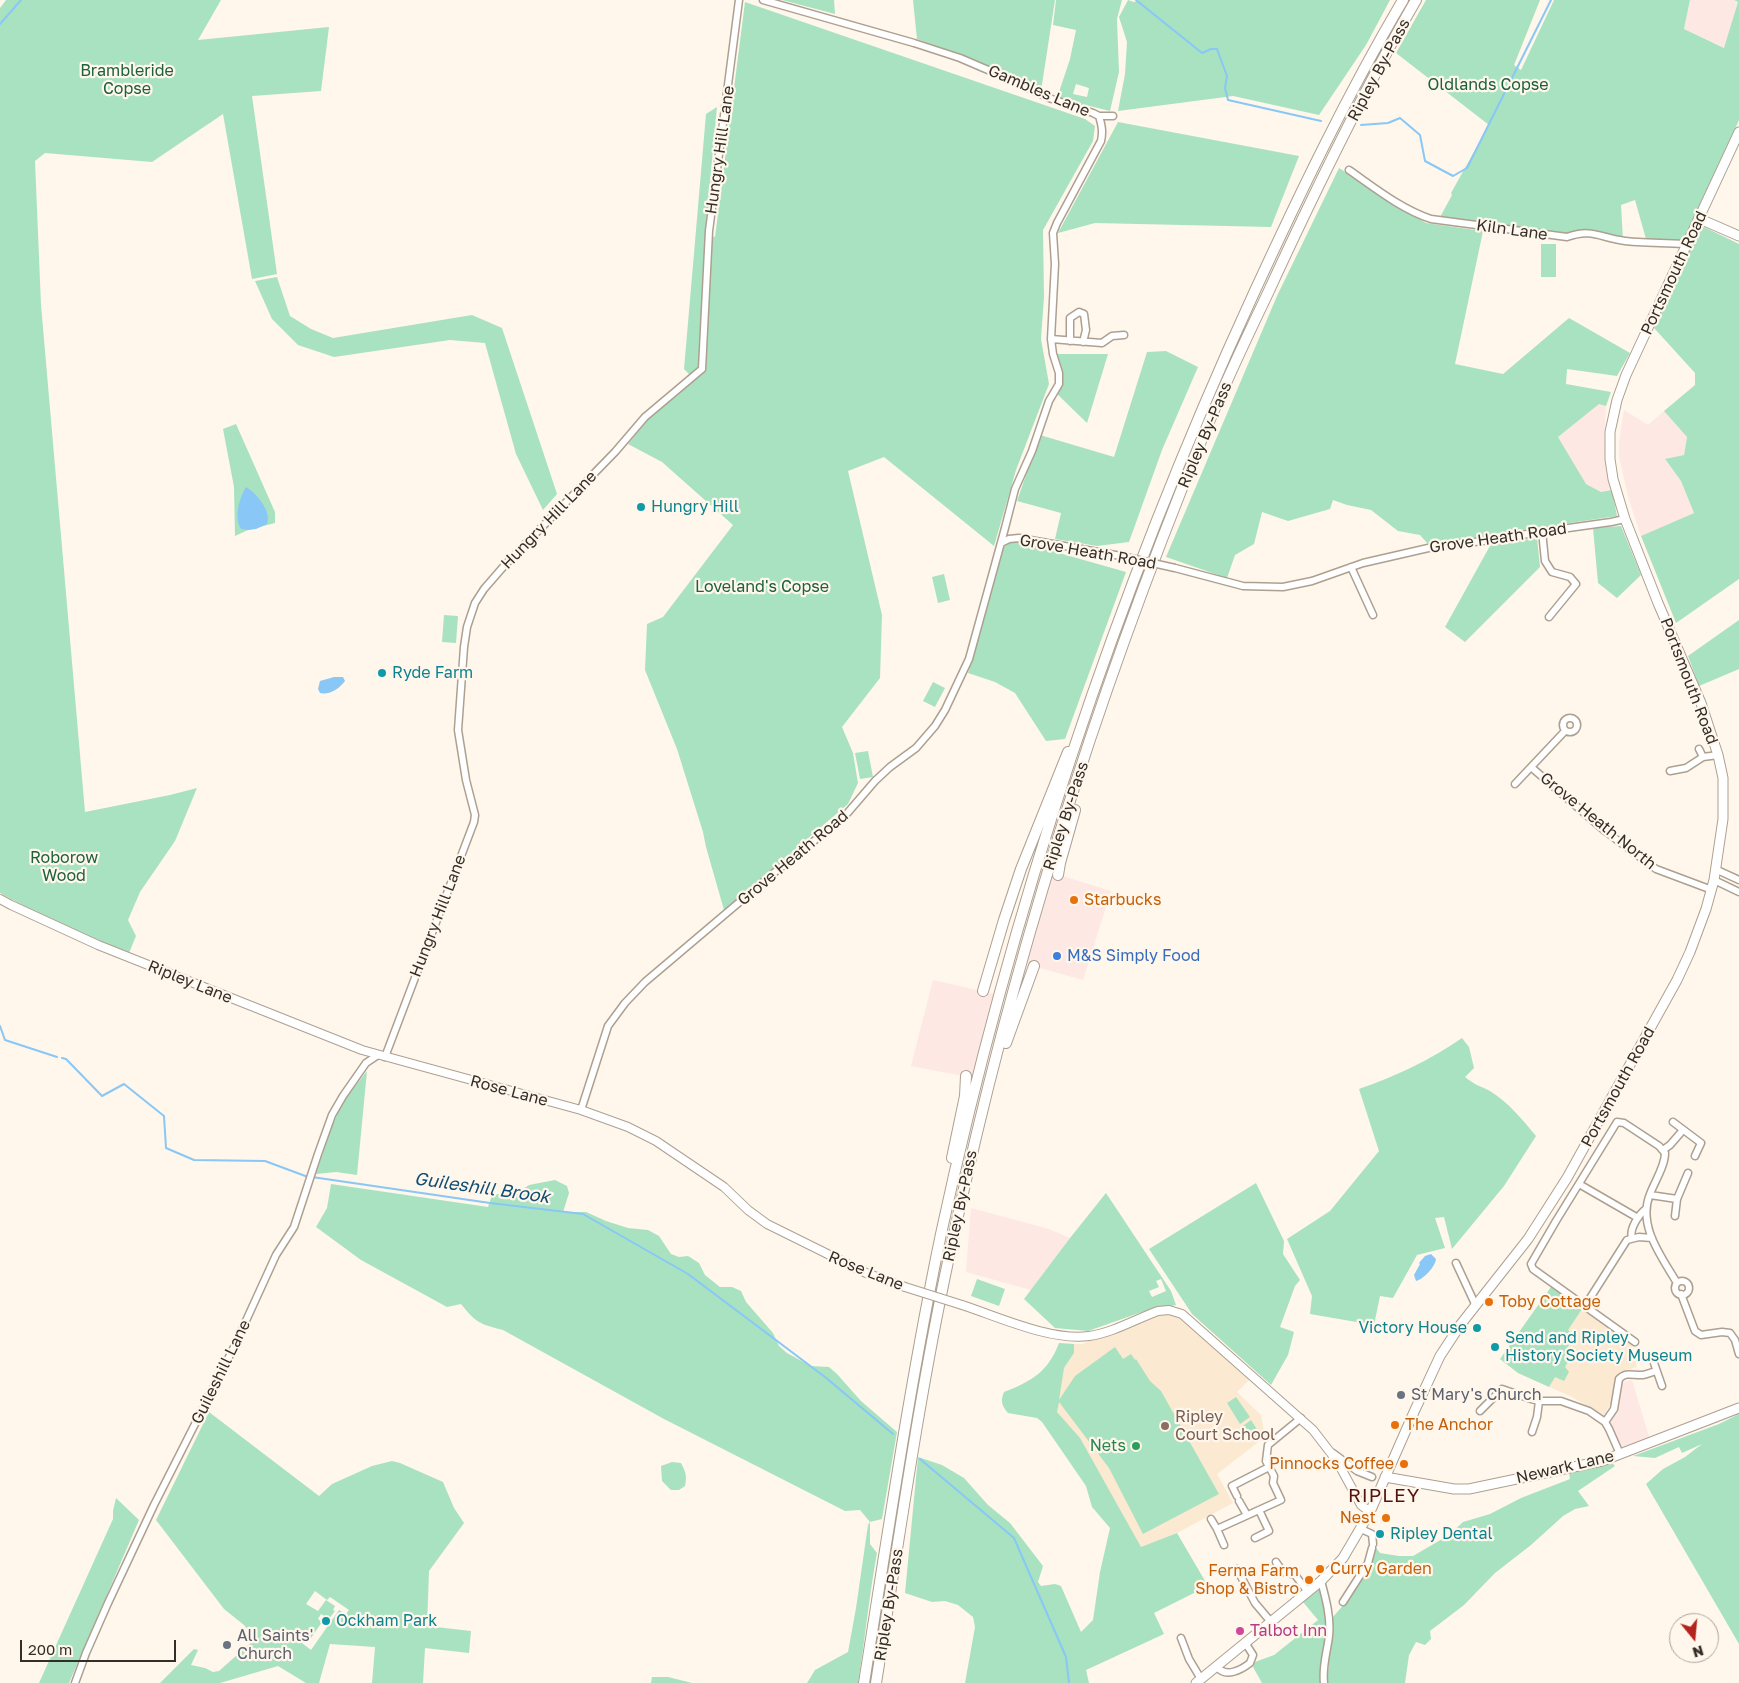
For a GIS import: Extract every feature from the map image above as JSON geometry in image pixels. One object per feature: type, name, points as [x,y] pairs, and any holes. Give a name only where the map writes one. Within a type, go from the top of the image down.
[{"type":"highway","name":"Ripley By-Pass","points":[[864,1683],[912,1380],[942,1233],[1013,946],[1046,837],[1103,666],[1146,547],[1191,435],[1312,172],[1403,0]]},
{"type":"highway","name":"Ripley By-Pass","points":[[876,1683],[933,1334],[972,1150],[1025,948],[1058,840],[1114,672],[1158,550],[1202,438],[1243,345],[1323,176],[1416,0]]},
{"type":"highway","points":[[984,992],[1004,920],[1021,869],[1103,666]]},
{"type":"highway","points":[[1058,875],[1065,843],[1114,672]]},
{"type":"highway","points":[[972,1150],[1011,1028],[1034,966]]},
{"type":"highway","points":[[942,1233],[949,1172],[965,1096],[966,1076]]},
{"type":"main road","name":"Portsmouth Road","points":[[1199,1681],[1322,1581],[1343,1558],[1370,1512],[1435,1365],[1448,1344],[1538,1224],[1599,1121],[1680,974],[1696,939],[1715,869],[1724,803],[1724,784],[1718,755],[1701,703],[1658,603],[1625,519],[1611,469],[1610,442],[1614,412],[1626,375],[1739,132]]},
{"type":"main road","points":[[1700,219],[1739,236]]},
{"type":"main road","name":"Newark Lane","points":[[1385,1477],[1430,1486],[1464,1489],[1602,1461],[1739,1408]]},
{"type":"street","name":"Hungry Hill Lane","points":[[381,1056],[474,822],[475,816],[466,780],[458,730],[465,640],[475,603],[484,589],[504,566],[615,452],[645,417],[702,369],[709,231],[739,0]]},
{"type":"street","name":"Gambles Lane","points":[[763,0],[960,58],[1048,98],[1099,116],[1103,130],[1101,141],[1053,233],[1055,264],[1051,339],[1059,373],[1058,384],[1049,401],[1032,450],[1014,489],[1001,544]]},
{"type":"street","points":[[1099,116],[1112,116]]},
{"type":"street","name":"Kiln Lane","points":[[1349,170],[1394,201],[1421,216],[1431,219],[1566,237],[1591,233],[1624,241],[1688,244]]},
{"type":"street","points":[[1070,341],[1070,318],[1079,312],[1084,314],[1086,330],[1083,342]]},
{"type":"street","points":[[1051,339],[1102,343],[1112,336],[1124,335]]},
{"type":"street","name":"Grove Heath Road","points":[[581,1110],[608,1026],[632,996],[645,982],[775,872],[844,817],[875,781],[890,767],[916,748],[935,726],[945,710],[969,659],[1001,544],[1009,539],[1019,538],[1120,556],[1243,586],[1271,587],[1296,585],[1351,567],[1437,546],[1492,540],[1625,519]]},
{"type":"street","points":[[1006,528],[1011,534],[1019,538]]},
{"type":"street","points":[[1542,531],[1545,561],[1552,572],[1570,577],[1576,584],[1549,617]]},
{"type":"street","points":[[1351,567],[1373,615]]},
{"type":"street","name":"Grove Heath North","points":[[1565,731],[1531,768],[1605,830],[1656,869],[1739,892]]},
{"type":"street","points":[[1699,749],[1703,757]]},
{"type":"street","points":[[1670,771],[1686,768],[1703,757],[1718,755]]},
{"type":"street","points":[[1515,784],[1531,768]]},
{"type":"street","points":[[1715,869],[1739,880]]},
{"type":"street","name":"Ripley Lane","points":[[0,898],[11,906],[98,945],[381,1056]]},
{"type":"street","points":[[362,1050],[366,1063]]},
{"type":"street","name":"Guileshill Lane","points":[[75,1683],[108,1603],[154,1506],[234,1347],[276,1256],[294,1227],[335,1110],[366,1063],[381,1056]]},
{"type":"street","name":"Rose Lane","points":[[381,1056],[581,1110],[628,1126],[656,1141],[724,1186],[748,1210],[767,1224],[866,1273],[1050,1334],[1073,1337],[1098,1334],[1158,1311],[1169,1310],[1182,1314],[1301,1418],[1330,1451],[1361,1506],[1370,1512]]},
{"type":"street","points":[[1673,1122],[1701,1143],[1695,1156]]},
{"type":"street","points":[[1632,1238],[1631,1231],[1638,1218],[1646,1209],[1664,1158],[1663,1150],[1624,1123],[1616,1123],[1532,1262],[1534,1269],[1635,1342]]},
{"type":"street","points":[[1663,1150],[1683,1130]]},
{"type":"street","points":[[1675,1216],[1677,1199],[1688,1173]]},
{"type":"street","points":[[1579,1184],[1638,1218]]},
{"type":"street","points":[[1650,1195],[1677,1199]]},
{"type":"street","points":[[1646,1209],[1652,1238],[1678,1283]]},
{"type":"street","points":[[1585,1306],[1623,1245],[1632,1238],[1652,1238]]},
{"type":"street","points":[[1456,1264],[1476,1306]]},
{"type":"street","points":[[1683,1282],[1688,1286],[1687,1293],[1681,1294],[1676,1291],[1678,1283],[1683,1282]]},
{"type":"street","points":[[1681,1294],[1695,1331],[1700,1335],[1722,1332],[1730,1333],[1739,1354]]},
{"type":"street","points":[[1654,1363],[1662,1386]]},
{"type":"street","points":[[1605,1422],[1614,1409],[1619,1379],[1622,1376],[1656,1371]]},
{"type":"street","points":[[1480,1412],[1502,1389],[1539,1401],[1561,1401],[1589,1411],[1605,1422],[1620,1454]]},
{"type":"street","points":[[1532,1432],[1537,1417],[1539,1401]]},
{"type":"street","points":[[1217,1530],[1281,1500],[1273,1483],[1274,1476],[1266,1461],[1268,1445],[1301,1418]]},
{"type":"street","name":"Rose Lane","points":[[1330,1451],[1357,1471],[1372,1477]]},
{"type":"street","points":[[1247,1516],[1232,1486],[1269,1467]]},
{"type":"street","points":[[1346,1478],[1357,1471]]},
{"type":"street","points":[[1256,1538],[1269,1531],[1259,1510]]},
{"type":"street","points":[[1211,1519],[1224,1545]]},
{"type":"street","points":[[1343,1602],[1368,1563],[1372,1546],[1372,1533],[1361,1529]]},
{"type":"street","points":[[1276,1562],[1283,1572],[1295,1575],[1308,1592]]},
{"type":"street","points":[[1238,1569],[1255,1603],[1271,1622]]},
{"type":"street","points":[[1322,1581],[1330,1628],[1323,1667],[1324,1683]]},
{"type":"street","points":[[1181,1638],[1199,1681]]},
{"type":"street","points":[[1217,1667],[1222,1672],[1230,1672],[1250,1663],[1253,1655],[1246,1644]]},
{"type":"shaded area","points":[[1690,0],[1734,0],[1738,2],[1725,48],[1684,29]]},
{"type":"shaded area","points":[[1599,403],[1606,406],[1604,439],[1612,490],[1601,492],[1585,483],[1558,437]]},
{"type":"shaded area","points":[[1624,410],[1648,425],[1664,411],[1687,437],[1684,455],[1665,460],[1681,481],[1694,513],[1641,536],[1629,500],[1619,457],[1619,442]]},
{"type":"shaded area","points":[[1053,873],[1111,891],[1083,980],[1026,964]]},
{"type":"shaded area","points":[[933,980],[994,994],[973,1078],[911,1066]]},
{"type":"shaded area","points":[[971,1208],[1049,1229],[1070,1238],[1031,1290],[966,1272]]},
{"type":"shaded area","points":[[1551,1287],[1631,1343],[1637,1367],[1619,1372],[1611,1403],[1604,1415],[1570,1396],[1518,1373],[1500,1359]]},
{"type":"shaded area","name":"Ripley Court School","points":[[1175,1313],[1204,1337],[1249,1380],[1237,1392],[1261,1415],[1265,1437],[1217,1474],[1233,1503],[1177,1533],[1141,1548],[1102,1478],[1057,1412],[1050,1389],[1074,1353],[1074,1344],[1083,1344],[1091,1339],[1155,1314]]},
{"type":"shaded area","points":[[1632,1380],[1651,1443],[1620,1454],[1605,1422],[1612,1413],[1619,1383]]},
{"type":"green space","points":[[6,0],[221,0],[198,40],[329,27],[321,91],[252,96],[277,274],[252,279],[223,114],[152,162],[45,153],[35,161],[41,305],[85,812],[197,788],[175,841],[140,892],[128,920],[136,936],[129,953],[50,920],[0,893],[0,8]]},
{"type":"green space","points":[[782,0],[834,0],[835,14]]},
{"type":"green space","points":[[913,0],[1055,0],[1041,91],[1023,79],[917,39]]},
{"type":"green space","points":[[1056,0],[1122,0],[1117,19],[1119,72],[1110,111],[1057,98],[1070,59],[1076,30],[1053,25]],"holes":[[[1076,84],[1089,88],[1087,97],[1073,94]]]},
{"type":"green space","points":[[1128,0],[1134,2],[1139,0],[1390,0],[1366,45],[1319,115],[1233,96],[1118,111],[1125,74],[1127,42],[1119,17]]},
{"type":"green space","name":"Oldlands Copse","points":[[1426,0],[1540,0],[1514,65],[1521,70],[1554,0],[1690,0],[1684,29],[1724,48],[1738,2],[1734,0],[1739,0],[1739,120],[1686,241],[1646,239],[1635,200],[1621,205],[1623,240],[1600,234],[1567,237],[1439,219],[1452,195],[1451,193],[1489,125],[1396,53]]},
{"type":"green space","name":"Loveland's Copse","points":[[745,2],[1085,119],[1095,126],[1093,141],[1043,230],[1044,297],[1041,339],[1049,384],[1016,470],[994,546],[884,457],[848,471],[882,615],[880,678],[842,727],[853,753],[858,783],[848,804],[724,910],[703,832],[677,749],[645,670],[647,624],[663,617],[733,525],[662,462],[628,444],[651,416],[695,380],[684,369],[706,114],[717,107],[705,235],[715,237]]},
{"type":"green space","points":[[1118,122],[1299,156],[1271,227],[1095,223],[1058,233]]},
{"type":"green space","points":[[1339,168],[1426,223],[1483,231],[1455,364],[1503,374],[1569,318],[1630,353],[1617,376],[1567,369],[1566,384],[1611,392],[1606,406],[1599,404],[1558,437],[1586,484],[1601,492],[1612,490],[1617,516],[1428,544],[1420,535],[1398,531],[1371,510],[1333,500],[1330,509],[1288,521],[1262,512],[1254,544],[1235,555],[1227,578],[1166,557],[1277,296]]},
{"type":"green space","points":[[1700,225],[1739,244],[1739,579],[1676,623],[1641,536],[1694,513],[1681,481],[1665,459],[1684,455],[1687,437],[1664,411],[1695,385],[1695,373],[1654,328]]},
{"type":"green space","points":[[1541,244],[1556,244],[1556,277],[1541,277]]},
{"type":"green space","points":[[277,277],[290,316],[311,329],[333,338],[472,315],[502,328],[557,494],[543,510],[516,454],[485,343],[450,340],[334,357],[298,345],[272,319],[255,281]]},
{"type":"green space","points":[[1166,351],[1198,367],[1162,450],[1129,542],[1097,546],[1055,539],[1061,513],[1017,501],[1040,435],[1114,457],[1147,352]]},
{"type":"green space","points":[[1057,354],[1108,354],[1087,423],[1055,392],[1062,378],[1062,370]]},
{"type":"green space","points":[[236,424],[275,512],[275,523],[248,530],[235,536],[234,487],[223,429]]},
{"type":"green space","points":[[1621,526],[1641,575],[1617,598],[1598,583],[1593,528]]},
{"type":"green space","points":[[1537,538],[1540,567],[1465,642],[1445,627],[1491,544]]},
{"type":"green space","points":[[1017,541],[1126,572],[1065,739],[1046,741],[1015,693],[995,682],[968,673],[1003,548],[1008,543]]},
{"type":"green space","points":[[944,574],[950,600],[938,603],[932,577]]},
{"type":"green space","points":[[444,615],[458,616],[456,643],[442,642]]},
{"type":"green space","points":[[1739,620],[1739,669],[1699,686],[1688,656]]},
{"type":"green space","points":[[933,682],[945,688],[935,707],[923,701]]},
{"type":"green space","points":[[868,751],[873,777],[860,779],[855,753]]},
{"type":"green space","points":[[1462,1038],[1469,1047],[1474,1068],[1465,1077],[1503,1100],[1536,1136],[1504,1186],[1452,1249],[1444,1217],[1435,1218],[1445,1248],[1417,1255],[1393,1298],[1380,1296],[1374,1325],[1310,1314],[1312,1296],[1287,1239],[1330,1211],[1379,1151],[1359,1089],[1412,1067]]},
{"type":"green space","points":[[367,1071],[357,1175],[336,1172],[316,1174],[330,1131],[343,1101]]},
{"type":"green space","points":[[555,1180],[567,1186],[569,1193],[563,1212],[586,1212],[606,1221],[628,1228],[648,1230],[659,1236],[671,1254],[679,1257],[688,1256],[699,1263],[705,1275],[720,1287],[732,1287],[741,1291],[746,1302],[773,1333],[779,1346],[787,1353],[811,1366],[829,1367],[861,1401],[897,1432],[882,1519],[870,1522],[860,1510],[845,1511],[664,1419],[503,1330],[479,1322],[461,1304],[447,1307],[361,1260],[316,1227],[327,1208],[331,1184],[488,1207],[492,1195],[520,1191],[529,1185]]},
{"type":"green space","points":[[1256,1183],[1284,1241],[1283,1254],[1300,1280],[1295,1286],[1280,1327],[1294,1332],[1288,1355],[1271,1385],[1192,1314],[1149,1249]]},
{"type":"green space","points":[[1106,1193],[1171,1291],[1176,1305],[1139,1313],[1088,1331],[1055,1328],[1024,1299]],"holes":[[[1161,1279],[1166,1291],[1152,1297],[1149,1291],[1159,1287],[1156,1281]]]},
{"type":"green space","points":[[977,1279],[1005,1289],[999,1306],[971,1296]]},
{"type":"green space","points":[[1551,1287],[1582,1309],[1568,1330],[1575,1336],[1567,1348],[1573,1353],[1565,1367],[1569,1372],[1564,1381],[1555,1377],[1549,1387],[1518,1373],[1500,1359]]},
{"type":"green space","points":[[1059,1343],[1074,1344],[1074,1353],[1064,1368],[1059,1400],[1075,1376],[1115,1347],[1123,1359],[1131,1354],[1150,1381],[1161,1391],[1219,1494],[1143,1534],[1109,1468],[1059,1402],[1057,1412],[1080,1438],[1141,1547],[1177,1533],[1208,1586],[1154,1613],[1164,1634],[1086,1670],[1089,1683],[965,1683],[975,1627],[973,1617],[958,1605],[945,1601],[932,1602],[905,1593],[918,1457],[942,1465],[964,1478],[988,1505],[1010,1523],[1043,1566],[1038,1582],[1041,1586],[1055,1584],[1061,1586],[1081,1632],[1093,1620],[1100,1572],[1110,1528],[1092,1507],[1086,1486],[1042,1422],[1037,1418],[1008,1413],[1002,1401],[1004,1392],[1023,1384],[1044,1368],[1055,1353]]},
{"type":"green space","points":[[1236,1397],[1250,1417],[1240,1424],[1227,1403]]},
{"type":"green space","points":[[209,1412],[319,1496],[332,1484],[372,1466],[392,1461],[400,1463],[443,1482],[454,1508],[464,1523],[429,1571],[427,1626],[471,1631],[469,1653],[425,1648],[423,1683],[372,1683],[375,1647],[330,1644],[319,1683],[306,1683],[278,1666],[220,1683],[160,1683],[194,1649],[198,1650],[191,1665],[213,1672],[219,1671],[255,1639],[244,1625],[224,1609],[156,1520]],"holes":[[[315,1591],[327,1600],[330,1597],[349,1610],[346,1614],[339,1610],[311,1650],[302,1643],[305,1638],[309,1641],[322,1622],[318,1619],[321,1614],[329,1619],[335,1611],[333,1610],[335,1606],[326,1600],[318,1611],[306,1604]]]},
{"type":"green space","points":[[1739,1414],[1739,1644],[1646,1484],[1663,1469],[1685,1457],[1702,1444],[1682,1453],[1679,1447],[1655,1458],[1633,1456],[1719,1424]]},
{"type":"green space","points":[[1251,1420],[1262,1437],[1253,1442],[1243,1426]]},
{"type":"green space","points":[[672,1462],[681,1463],[685,1472],[685,1486],[679,1490],[671,1490],[662,1481],[661,1466]]},
{"type":"green space","points":[[1611,1462],[1615,1466],[1578,1491],[1589,1506],[1575,1509],[1563,1516],[1531,1545],[1495,1573],[1464,1605],[1430,1631],[1431,1639],[1425,1645],[1416,1642],[1409,1655],[1405,1683],[1328,1683],[1331,1636],[1330,1620],[1356,1587],[1373,1548],[1376,1548],[1380,1553],[1413,1556],[1449,1535],[1463,1522],[1490,1514],[1521,1498],[1570,1479],[1569,1473]]},
{"type":"green space","points":[[116,1498],[139,1520],[69,1683],[39,1683],[113,1519]]},
{"type":"green space","points":[[870,1522],[870,1544],[877,1553],[858,1683],[807,1683],[815,1670],[848,1652]]},
{"type":"green space","points":[[1318,1589],[1321,1590],[1327,1626],[1322,1683],[1262,1683],[1253,1667],[1255,1662],[1274,1655],[1318,1620],[1303,1602]]},
{"type":"green space","points":[[652,1677],[668,1677],[692,1683],[651,1683]]},
{"type":"water","points":[[246,487],[262,503],[267,514],[267,524],[256,529],[241,529],[239,524],[238,508]]},
{"type":"water","points":[[334,677],[343,677],[345,681],[334,691],[320,693],[318,689],[320,681]]},
{"type":"water","points":[[1431,1254],[1436,1259],[1434,1266],[1426,1275],[1416,1281],[1414,1275],[1419,1263],[1425,1256]]},
{"type":"waterway","points":[[0,24],[21,0]]},
{"type":"waterway","points":[[1136,0],[1202,53],[1211,49],[1217,49],[1227,76],[1225,88],[1228,100],[1321,121]]},
{"type":"waterway","points":[[1361,125],[1388,123],[1400,118],[1420,135],[1425,161],[1453,176],[1467,168],[1551,0]]},
{"type":"waterway","name":"Guileshill Brook","points":[[0,1026],[5,1040],[57,1057]]},
{"type":"waterway","name":"Guileshill Brook","points":[[62,1058],[66,1059],[102,1096],[124,1084],[164,1116],[166,1148],[194,1160],[265,1161],[308,1177]]},
{"type":"waterway","name":"Guileshill Brook","points":[[312,1177],[490,1203],[583,1214],[688,1274],[825,1377],[893,1434]]},
{"type":"waterway","name":"Guileshill Brook","points":[[920,1459],[1014,1538],[1066,1657],[1069,1683]]},
{"type":"place","name":"Hungry Hill","points":[[641,507]]},
{"type":"place","name":"Ryde Farm","points":[[382,673]]},
{"type":"place","name":"Starbucks","points":[[1074,900]]},
{"type":"place","name":"M&S Simply Food","points":[[1057,956]]},
{"type":"place","name":"Toby Cottage","points":[[1489,1302]]},
{"type":"place","name":"Victory House","points":[[1477,1328]]},
{"type":"place","name":"Send and Ripley History Society Museum","points":[[1495,1347]]},
{"type":"place","name":"St Mary's Church","points":[[1401,1395]]},
{"type":"place","name":"The Anchor","points":[[1395,1425]]},
{"type":"place","name":"Ripley Court School","points":[[1165,1426]]},
{"type":"place","name":"Nets","points":[[1136,1446]]},
{"type":"place","name":"Pinnocks Coffee","points":[[1404,1464]]},
{"type":"place","name":"Nest","points":[[1386,1518]]},
{"type":"place","name":"Ripley Dental","points":[[1380,1534]]},
{"type":"place","name":"Curry Garden","points":[[1320,1569]]},
{"type":"place","name":"Ferma Farm Shop & Bistro","points":[[1309,1580]]},
{"type":"place","name":"Ockham Park","points":[[326,1621]]},
{"type":"place","name":"Talbot Inn","points":[[1240,1631]]},
{"type":"place","name":"All Saints' Church","points":[[227,1645]]},
{"type":"district","name":"RIPLEY","points":[[1384,1496]]},
{"type":"park label","name":"Brambleride Copse","points":[[127,80]]},
{"type":"park label","name":"Roborow Wood","points":[[64,867]]}]
